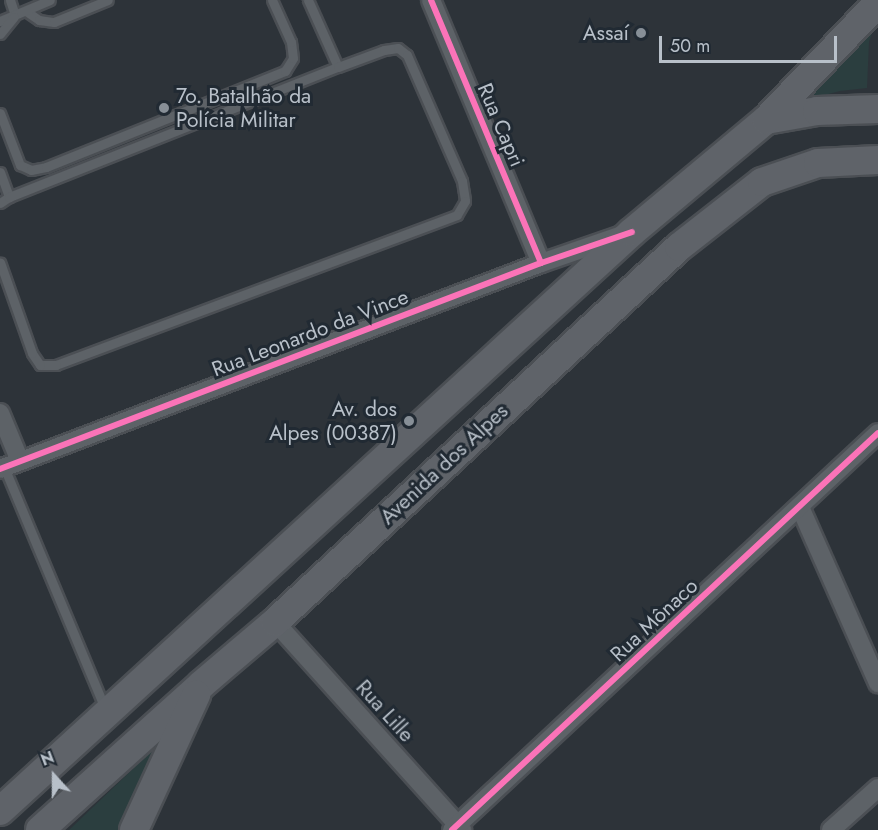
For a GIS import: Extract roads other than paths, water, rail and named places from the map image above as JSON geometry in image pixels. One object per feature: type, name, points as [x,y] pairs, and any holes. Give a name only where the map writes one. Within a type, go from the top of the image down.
[{"type":"main road","name":"Avenida dos Alpes","points":[[0,811],[632,232],[766,120],[878,3]]},
{"type":"main road","points":[[766,120],[817,111],[878,109]]},
{"type":"main road","name":"Avenida dos Alpes","points":[[40,830],[201,685],[275,622],[651,271],[762,182],[818,163],[878,160]]},
{"type":"main road","points":[[134,830],[201,685]]},
{"type":"street","name":"Rua Capri","points":[[431,0],[540,263]]},
{"type":"street","name":"Rua Leonardo da Vince","points":[[8,466],[540,263],[632,232]]},
{"type":"street","points":[[0,413],[8,466]]},
{"type":"street","name":"Rua Mônaco","points":[[457,828],[878,433]]},
{"type":"street","points":[[800,507],[878,683]]},
{"type":"street","name":"Rua Lille","points":[[275,622],[457,828]]},
{"type":"street","points":[[831,830],[878,788]]},
{"type":"lane","points":[[10,0],[15,15]]},
{"type":"lane","points":[[0,21],[50,0]]},
{"type":"lane","points":[[26,10],[39,20],[54,22],[108,0]]},
{"type":"lane","points":[[0,113],[20,165],[31,170],[285,71],[294,58],[291,42],[272,0]]},
{"type":"lane","points":[[308,0],[338,67]]},
{"type":"lane","points":[[0,34],[15,15]]},
{"type":"lane","points":[[0,203],[9,197],[338,67],[384,50],[398,48],[407,55],[462,181],[465,201],[457,214],[56,365],[40,365],[32,353],[0,262]]},
{"type":"lane","points":[[0,172],[9,197]]},
{"type":"lane","points":[[8,466],[106,713]]},
{"type":"place","name":"Assaí","points":[[641,33]]},
{"type":"place","name":"7o. Batalhão da Polícia Militar","points":[[164,108]]},
{"type":"place","name":"Av. dos Alpes (00387)","points":[[409,421]]}]
